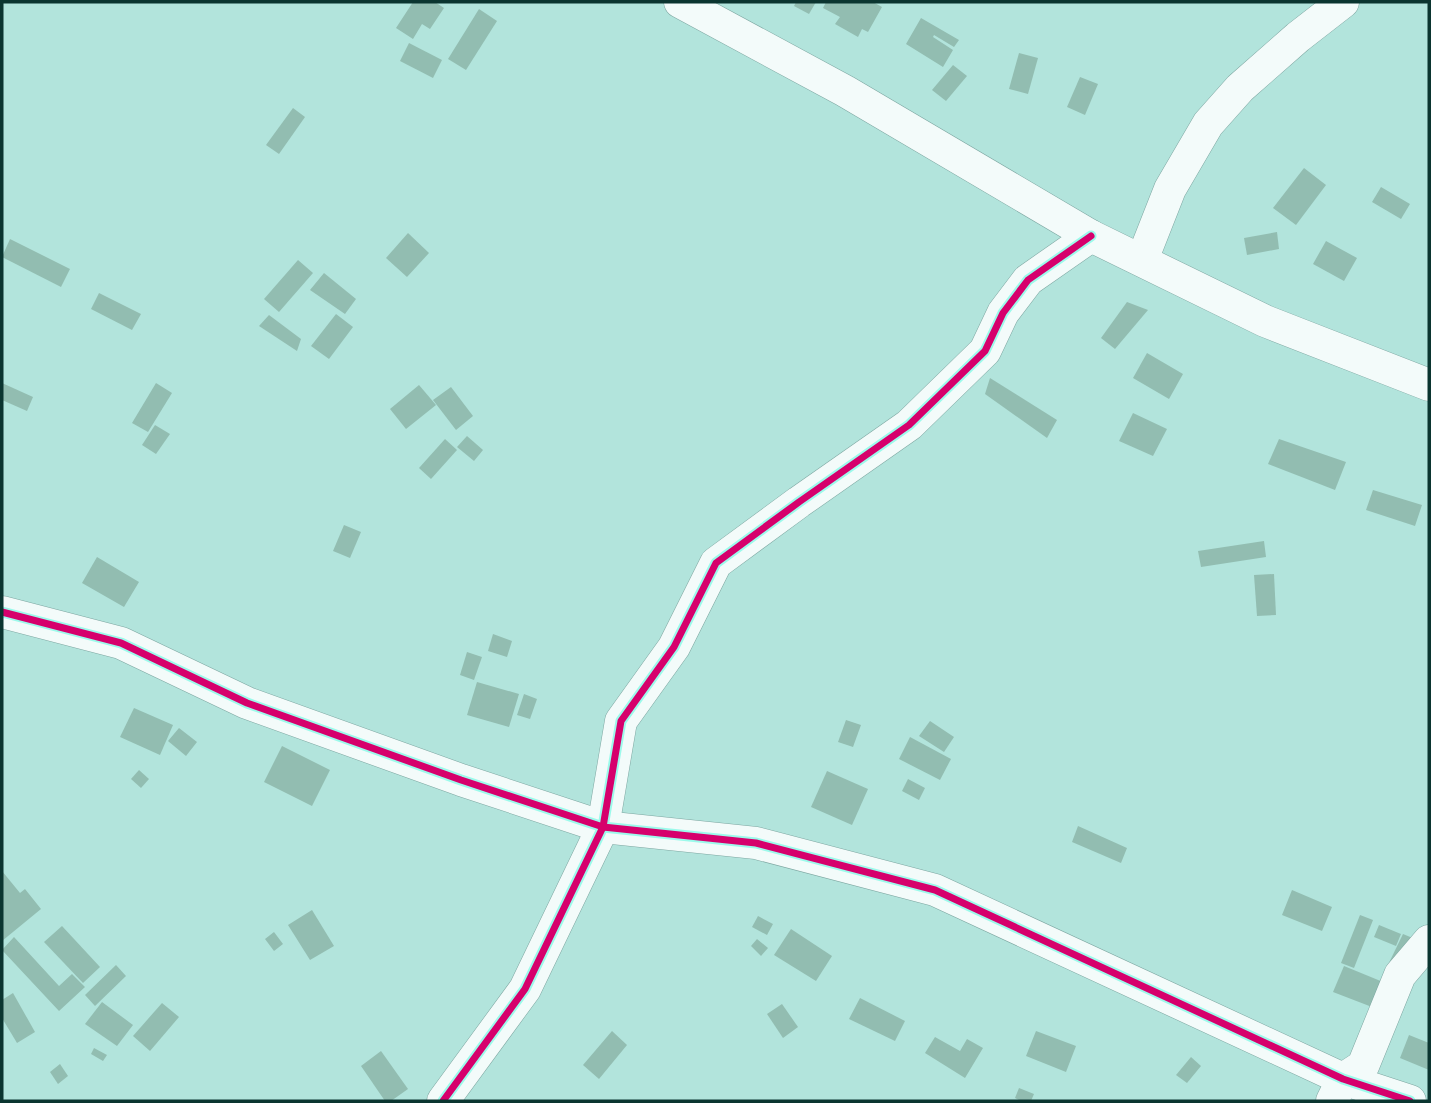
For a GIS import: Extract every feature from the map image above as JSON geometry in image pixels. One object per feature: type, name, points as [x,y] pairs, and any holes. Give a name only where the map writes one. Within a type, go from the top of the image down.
[{"type":"street","points":[[680,2],[845,91],[1091,236],[1265,321],[1429,385]]},
{"type":"street","points":[[1142,260],[1170,190],[1208,124],[1250,80],[1297,37],[1343,2]]},
{"type":"street","points":[[443,1101],[525,989],[603,827],[621,721],[674,647],[716,563],[909,425],[985,351],[1003,313],[1028,280],[1091,236]]},
{"type":"street","points":[[2,612],[121,643],[247,703],[461,780],[603,827],[756,844],[934,890],[1337,1090],[1410,1101]]},
{"type":"street","points":[[1337,1090],[1363,1066],[1400,975],[1429,941]]},
{"type":"building","points":[[413,2],[435,2],[444,8],[430,29],[422,24],[413,39],[396,28]]},
{"type":"building","points":[[796,2],[816,2],[809,14],[794,6]]},
{"type":"building","points":[[826,2],[873,2],[882,7],[868,32],[862,29],[858,37],[835,24],[840,17],[823,8]]},
{"type":"building","points":[[479,9],[497,21],[466,70],[448,59]]},
{"type":"building","points":[[921,18],[959,40],[954,47],[934,35],[933,37],[953,50],[943,67],[906,44]]},
{"type":"building","points":[[409,43],[442,60],[433,78],[400,61]]},
{"type":"building","points":[[1019,53],[1038,58],[1028,94],[1009,89]]},
{"type":"building","points":[[953,65],[967,76],[946,101],[932,90]]},
{"type":"building","points":[[1080,77],[1098,84],[1085,115],[1067,107]]},
{"type":"building","points":[[293,108],[305,117],[279,154],[266,145]]},
{"type":"building","points":[[1304,168],[1326,185],[1296,225],[1273,208]]},
{"type":"building","points":[[1381,187],[1410,204],[1401,219],[1372,202]]},
{"type":"building","points":[[1277,232],[1279,249],[1247,255],[1244,238]]},
{"type":"building","points":[[408,233],[429,253],[407,277],[386,258]]},
{"type":"building","points":[[10,239],[70,269],[61,287],[2,257]]},
{"type":"building","points":[[1326,241],[1357,258],[1344,281],[1313,264]]},
{"type":"building","points":[[298,260],[313,273],[279,312],[264,299]]},
{"type":"building","points":[[324,273],[356,299],[345,314],[310,290]]},
{"type":"building","points":[[99,293],[141,314],[132,330],[91,309]]},
{"type":"building","points":[[1127,302],[1148,310],[1115,349],[1101,338]]},
{"type":"building","points":[[336,314],[353,327],[329,359],[311,346]]},
{"type":"building","points":[[269,315],[301,339],[297,351],[259,326]]},
{"type":"building","points":[[1147,353],[1183,374],[1169,399],[1133,378]]},
{"type":"building","points":[[990,378],[1057,420],[1047,438],[985,394]]},
{"type":"building","points":[[2,383],[33,397],[27,411],[2,400]]},
{"type":"building","points":[[156,383],[172,393],[148,432],[132,423]]},
{"type":"building","points":[[419,385],[436,405],[406,429],[390,409]]},
{"type":"building","points":[[451,387],[473,416],[456,430],[433,400]]},
{"type":"building","points":[[1133,413],[1167,429],[1153,456],[1119,441]]},
{"type":"building","points":[[155,425],[170,434],[156,454],[142,445]]},
{"type":"building","points":[[467,436],[483,450],[474,461],[457,447]]},
{"type":"building","points":[[445,439],[457,450],[431,479],[419,468]]},
{"type":"building","points":[[1279,439],[1346,462],[1335,490],[1268,464]]},
{"type":"building","points":[[1373,490],[1422,505],[1415,526],[1366,510]]},
{"type":"building","points":[[344,525],[361,532],[350,558],[333,551]]},
{"type":"building","points":[[1264,541],[1266,557],[1201,567],[1198,551]]},
{"type":"building","points":[[97,557],[139,582],[124,607],[82,583]]},
{"type":"building","points":[[1274,574],[1276,615],[1257,616],[1254,575]]},
{"type":"building","points":[[493,634],[512,641],[507,657],[488,651]]},
{"type":"building","points":[[467,652],[482,657],[474,680],[460,675]]},
{"type":"building","points":[[477,682],[519,694],[509,727],[467,715]]},
{"type":"building","points":[[524,694],[537,699],[530,719],[517,715]]},
{"type":"building","points":[[134,708],[173,725],[160,755],[120,737]]},
{"type":"building","points":[[846,720],[861,725],[853,747],[838,742]]},
{"type":"building","points":[[930,721],[954,737],[944,752],[919,736]]},
{"type":"building","points":[[179,728],[197,742],[186,756],[168,741]]},
{"type":"building","points":[[910,737],[951,759],[940,780],[899,759]]},
{"type":"building","points":[[282,746],[330,770],[312,806],[264,782]]},
{"type":"building","points":[[139,770],[149,779],[141,788],[131,779]]},
{"type":"building","points":[[827,771],[868,789],[852,825],[811,807]]},
{"type":"building","points":[[908,779],[925,788],[919,800],[902,791]]},
{"type":"building","points":[[1078,826],[1127,848],[1121,863],[1072,842]]},
{"type":"building","points":[[2,871],[20,893],[25,889],[41,909],[2,941]]},
{"type":"building","points":[[1292,890],[1332,907],[1322,931],[1282,915]]},
{"type":"building","points":[[312,910],[334,946],[310,960],[288,925]]},
{"type":"building","points":[[1360,915],[1373,920],[1354,968],[1341,963]]},
{"type":"building","points":[[758,916],[773,924],[767,935],[752,927]]},
{"type":"building","points":[[1379,925],[1401,934],[1396,946],[1374,937]]},
{"type":"building","points":[[62,926],[100,967],[83,983],[44,942]]},
{"type":"building","points":[[791,929],[832,956],[816,981],[774,955]]},
{"type":"building","points":[[274,932],[283,944],[274,951],[265,939]]},
{"type":"building","points":[[1403,934],[1415,939],[1384,973]]},
{"type":"building","points":[[14,937],[59,986],[72,974],[85,987],[59,1011],[2,950]]},
{"type":"building","points":[[757,939],[768,948],[761,956],[751,946]]},
{"type":"building","points":[[116,965],[126,976],[95,1006],[85,995]]},
{"type":"building","points":[[1344,966],[1383,982],[1372,1007],[1333,992]]},
{"type":"building","points":[[13,993],[35,1032],[17,1043],[2,1018],[2,1000]]},
{"type":"building","points":[[860,998],[905,1021],[895,1041],[849,1019]]},
{"type":"building","points":[[102,1002],[133,1025],[117,1046],[85,1024]]},
{"type":"building","points":[[162,1003],[179,1017],[150,1051],[133,1036]]},
{"type":"building","points":[[782,1004],[798,1027],[783,1038],[767,1014]]},
{"type":"building","points":[[612,1031],[627,1045],[599,1079],[583,1065]]},
{"type":"building","points":[[1036,1031],[1076,1046],[1066,1072],[1026,1056]]},
{"type":"building","points":[[1409,1035],[1429,1043],[1429,1070],[1400,1058]]},
{"type":"building","points":[[935,1037],[960,1051],[967,1039],[983,1048],[965,1078],[925,1053]]},
{"type":"building","points":[[94,1048],[107,1055],[103,1061],[91,1054]]},
{"type":"building","points":[[381,1051],[408,1089],[391,1101],[385,1101],[361,1066]]},
{"type":"building","points":[[1191,1057],[1201,1066],[1187,1083],[1176,1075]]},
{"type":"building","points":[[60,1064],[68,1076],[58,1084],[50,1072]]},
{"type":"building","points":[[1019,1088],[1034,1094],[1031,1101],[1015,1098]]},
{"type":"cycle path","points":[[443,1101],[525,989],[603,827],[621,721],[674,647],[716,563],[909,425],[985,351],[1003,313],[1028,280],[1091,236]]},
{"type":"cycle path","points":[[2,612],[121,643],[247,703],[461,780],[603,827],[756,843],[935,890],[1343,1079],[1410,1101]]}]
